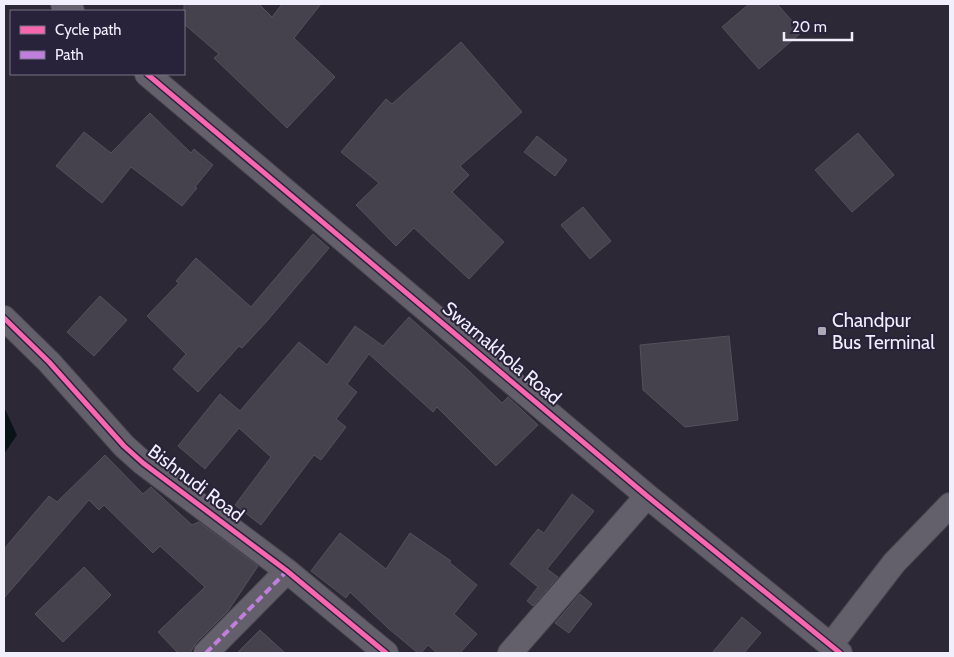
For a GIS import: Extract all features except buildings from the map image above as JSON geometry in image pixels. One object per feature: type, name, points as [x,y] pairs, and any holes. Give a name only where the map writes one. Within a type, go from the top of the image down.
[{"type":"street","name":"Swarnakhola Road","points":[[147,75],[647,496],[835,649]]},
{"type":"street","name":"Bishnudi Road","points":[[4,318],[49,362],[124,446],[143,463],[287,570],[386,653]]},
{"type":"street","points":[[510,653],[647,496]]},
{"type":"street","points":[[835,649],[894,563],[950,506]]},
{"type":"street","points":[[206,653],[287,570]]},
{"type":"shaded area","points":[[4,407],[17,435],[4,454]]},
{"type":"marked path","points":[[206,653],[287,571]]},
{"type":"cycle path","points":[[148,75],[647,496],[840,653]]},
{"type":"cycle path","points":[[4,318],[49,362],[124,446],[143,463],[287,571],[386,653]]},
{"type":"place","name":"Chandpur Bus Terminal","points":[[822,331]]}]
